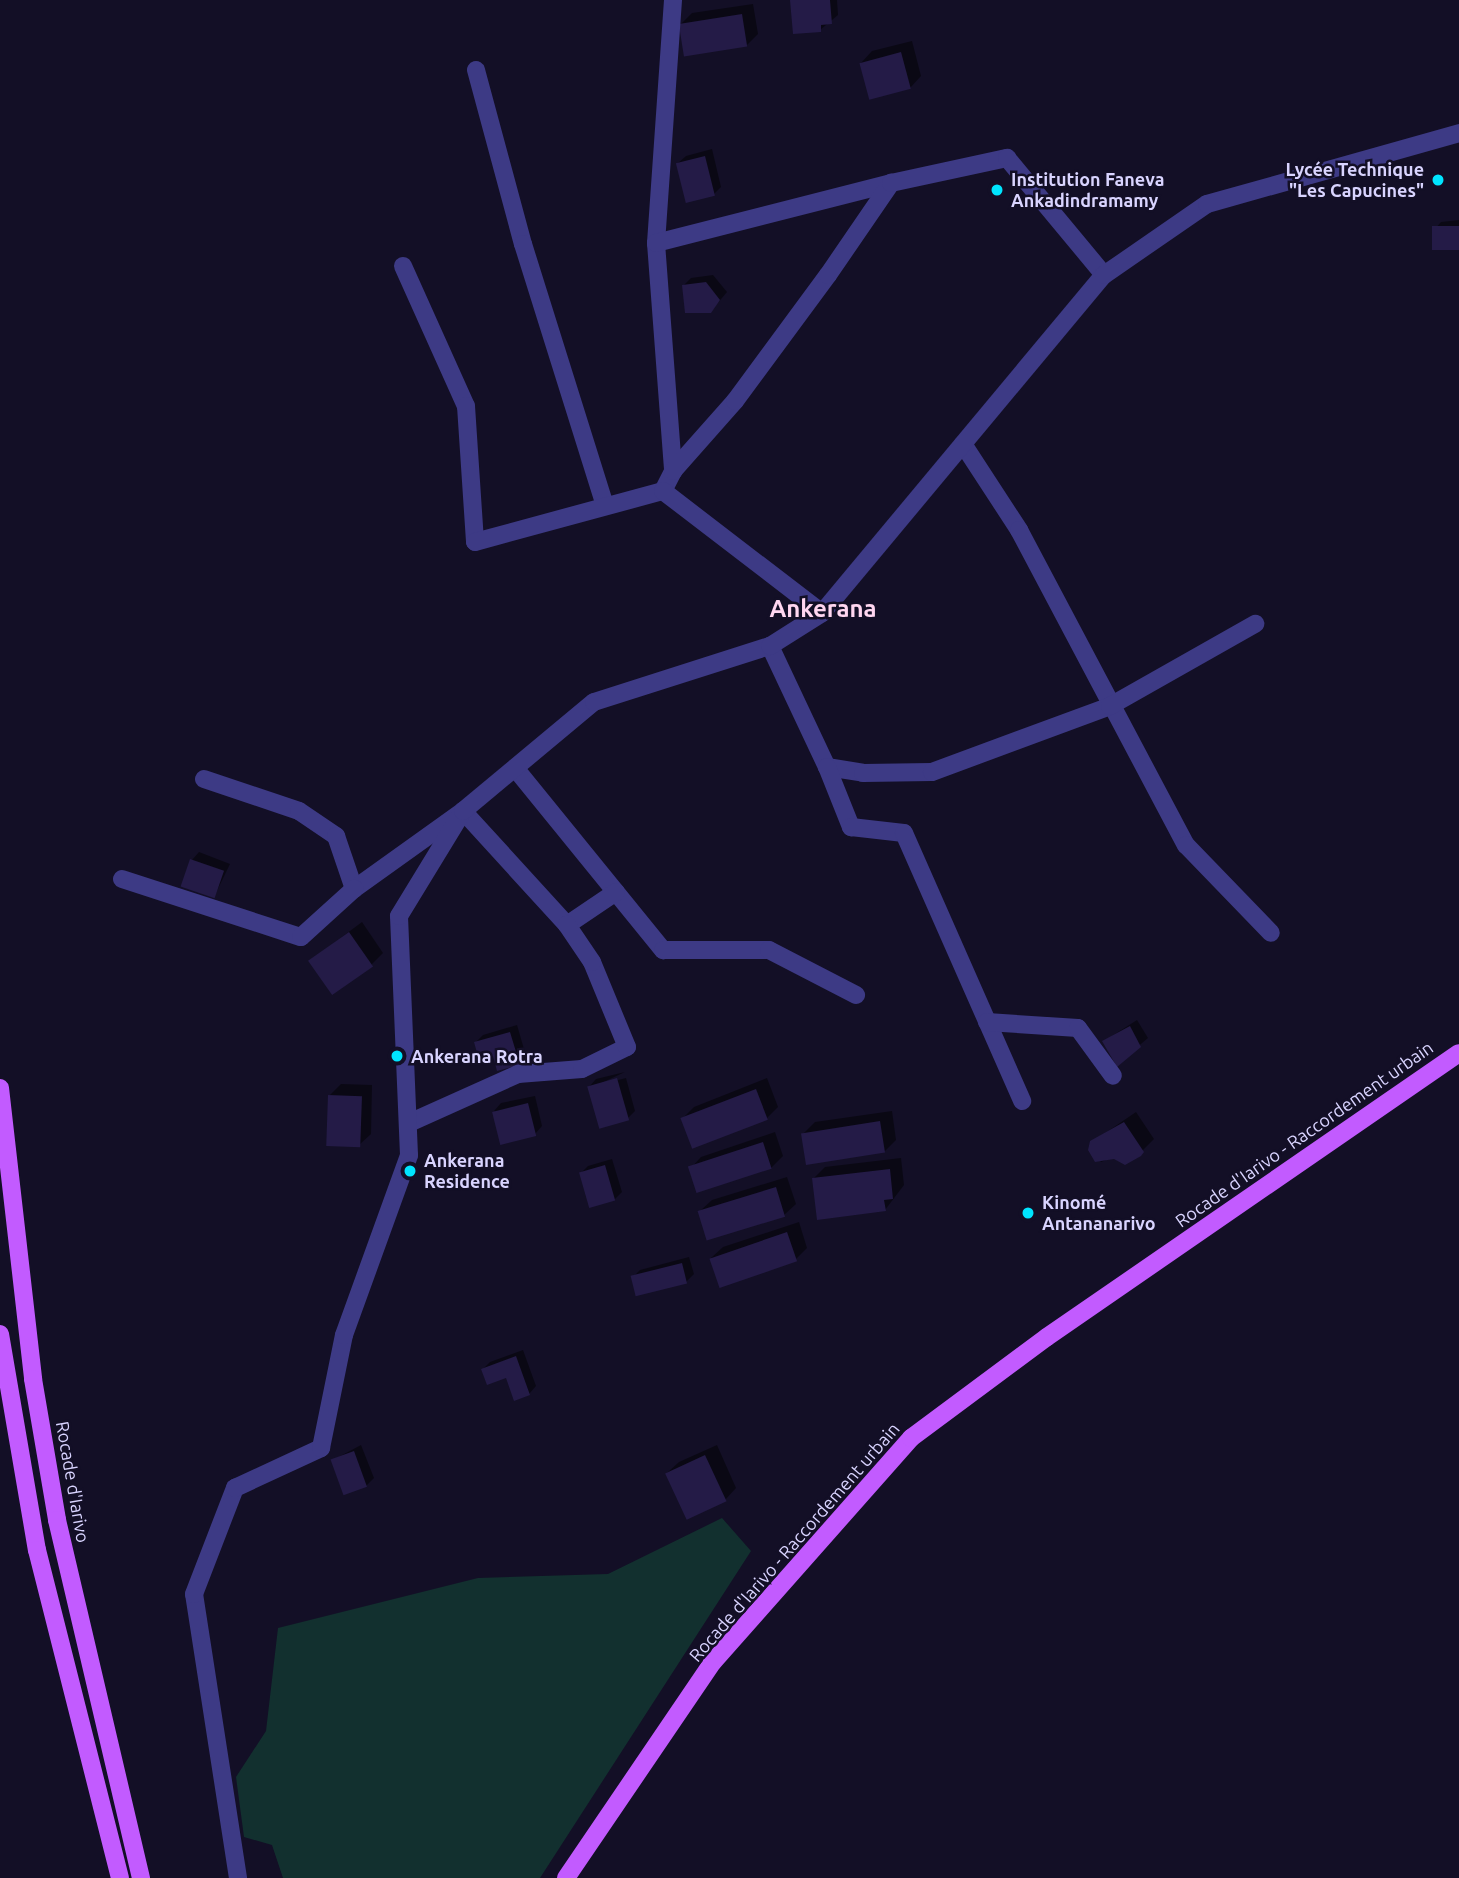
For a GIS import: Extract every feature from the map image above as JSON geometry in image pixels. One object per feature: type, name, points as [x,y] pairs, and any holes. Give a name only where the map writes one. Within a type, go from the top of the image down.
[{"type":"main road","name":"Rocade d'Iarivo - Raccordement urbain","points":[[566,1878],[713,1662],[911,1438],[1047,1337],[1459,1053]]},
{"type":"main road","name":"Rocade d'Iarivo","points":[[0,1088],[33,1379],[57,1520],[141,1878]]},
{"type":"main road","points":[[0,1334],[37,1550],[120,1878]]},
{"type":"street","points":[[673,0],[656,243],[673,471]]},
{"type":"street","points":[[476,70],[523,244],[605,505]]},
{"type":"street","points":[[122,879],[301,937],[354,888],[463,811],[594,702],[770,646],[822,613],[1104,275],[1207,204],[1459,134]]},
{"type":"street","points":[[656,243],[891,183],[1007,158],[1104,275]]},
{"type":"street","points":[[403,266],[466,406],[475,542],[663,491],[673,471],[735,401],[891,183]]},
{"type":"street","points":[[963,444],[1019,530],[1186,845],[1271,933]]},
{"type":"street","points":[[663,491],[822,613]]},
{"type":"street","points":[[827,767],[863,773],[932,772],[1110,706],[1255,624]]},
{"type":"street","points":[[770,646],[852,827],[904,833],[1022,1101]]},
{"type":"street","points":[[515,768],[663,950],[769,950],[856,995]]},
{"type":"street","points":[[204,779],[299,811],[336,836],[354,888]]},
{"type":"street","points":[[409,1123],[518,1074],[582,1069],[626,1047],[592,962],[567,925],[463,811]]},
{"type":"street","points":[[238,1878],[194,1594],[235,1489],[321,1448],[344,1335],[409,1155],[399,916],[463,811]]},
{"type":"street","points":[[567,925],[616,892]]},
{"type":"street","points":[[987,1022],[1078,1028],[1112,1076]]},
{"type":"green space","points":[[722,1518],[751,1551],[540,1878],[283,1878],[272,1845],[244,1837],[236,1777],[266,1731],[278,1628],[478,1578],[608,1574]]},
{"type":"building","points":[[790,0],[830,0],[832,24],[821,25],[821,32],[793,34]]},
{"type":"building","points":[[742,14],[747,47],[684,57],[679,24]]},
{"type":"building","points":[[901,52],[911,89],[869,100],[859,63]]},
{"type":"building","points":[[705,156],[715,196],[686,203],[676,163]]},
{"type":"building","points":[[1432,226],[1459,226],[1459,250],[1432,250]]},
{"type":"building","points":[[706,282],[720,300],[711,313],[685,313],[682,285]]},
{"type":"building","points":[[190,859],[224,871],[215,898],[181,886]]},
{"type":"building","points":[[349,932],[373,966],[332,995],[308,961]]},
{"type":"building","points":[[1130,1026],[1141,1047],[1117,1067],[1102,1041]]},
{"type":"building","points":[[510,1032],[520,1065],[497,1071],[493,1056],[479,1060],[474,1042]]},
{"type":"building","points":[[617,1078],[629,1120],[599,1129],[587,1087]]},
{"type":"building","points":[[756,1089],[768,1120],[692,1149],[680,1118]]},
{"type":"building","points":[[328,1095],[362,1096],[360,1147],[326,1146]]},
{"type":"building","points":[[528,1103],[536,1136],[500,1145],[492,1112]]},
{"type":"building","points":[[880,1121],[885,1153],[806,1165],[801,1134]]},
{"type":"building","points":[[1124,1122],[1144,1152],[1125,1165],[1114,1159],[1095,1162],[1088,1150],[1090,1141]]},
{"type":"building","points":[[763,1142],[772,1169],[697,1193],[688,1166]]},
{"type":"building","points":[[605,1165],[615,1201],[589,1208],[579,1172]]},
{"type":"building","points":[[890,1169],[893,1199],[884,1200],[886,1211],[817,1220],[812,1178]]},
{"type":"building","points":[[776,1187],[785,1217],[707,1241],[698,1211]]},
{"type":"building","points":[[787,1232],[797,1261],[720,1288],[709,1259]]},
{"type":"building","points":[[682,1263],[687,1283],[636,1296],[631,1276]]},
{"type":"building","points":[[516,1356],[530,1395],[514,1401],[506,1378],[487,1385],[481,1369]]},
{"type":"building","points":[[354,1451],[367,1487],[344,1495],[331,1460]]},
{"type":"building","points":[[705,1455],[727,1501],[687,1520],[665,1474]]},
{"type":"place","name":"Lycée Technique \"Les Capucines\"","points":[[1438,180]]},
{"type":"place","name":"Institution Faneva Ankadindramamy","points":[[997,190]]},
{"type":"place","name":"Ankerana Rotra","points":[[397,1056]]},
{"type":"place","name":"Ankerana Residence","points":[[410,1171]]},
{"type":"place","name":"Kinomé Antananarivo","points":[[1028,1213]]},
{"type":"district","name":"Ankerana","points":[[823,609]]}]
